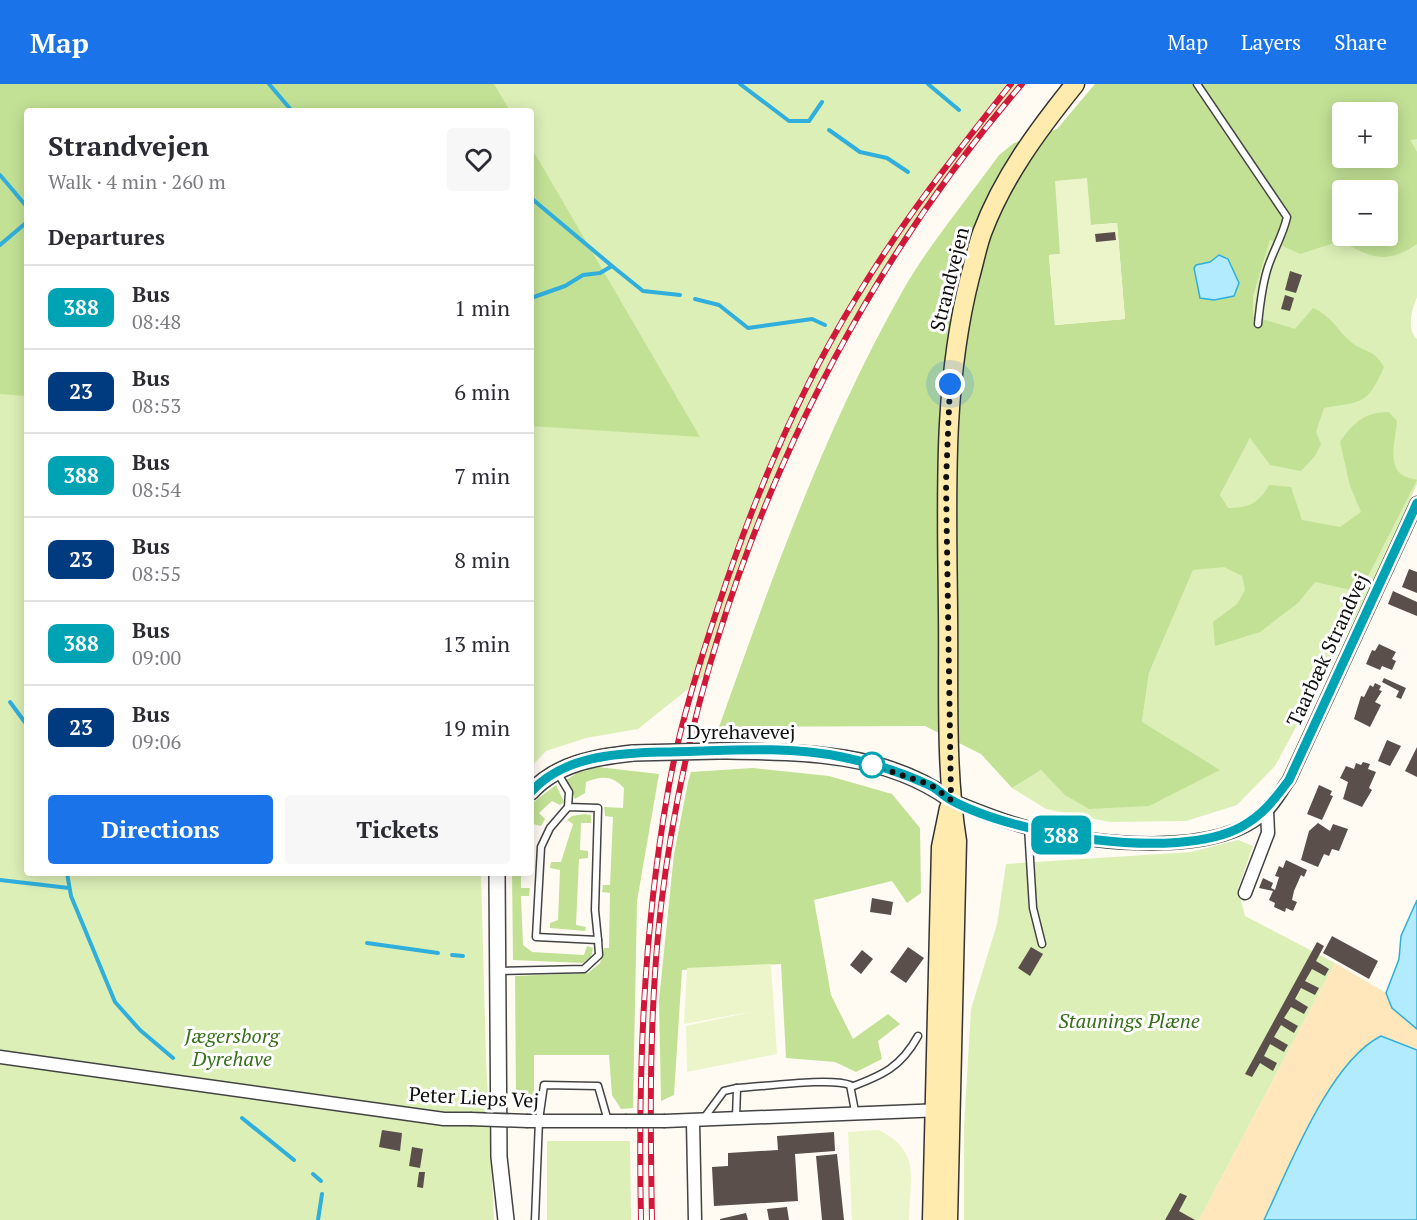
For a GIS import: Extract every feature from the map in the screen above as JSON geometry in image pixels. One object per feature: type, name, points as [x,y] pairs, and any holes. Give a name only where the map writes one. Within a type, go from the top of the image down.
[{"type":"main road","name":"Strandvejen","points":[[932,1220],[957,841],[951,800],[946,428],[958,323],[982,233],[1008,178],[1036,132],[1075,84]]},
{"type":"main road","name":"Strandvejen","points":[[941,1110],[948,1220]]},
{"type":"street","name":"Taarbæk Strandvej","points":[[951,800],[1028,827],[1074,837],[1158,844],[1202,840],[1239,828],[1267,810],[1289,780],[1417,504]]},
{"type":"street","name":"Dyrehavevej","points":[[534,790],[556,772],[600,757],[633,753],[797,752],[841,757],[881,767],[931,785],[951,800]]},
{"type":"street","points":[[1245,893],[1268,833],[1267,810]]},
{"type":"street","points":[[497,876],[499,1157],[506,1220]]},
{"type":"street","name":"Peter Lieps Vej","points":[[0,1057],[444,1119],[697,1121],[855,1111],[941,1110]]},
{"type":"street","points":[[695,1220],[697,1121]]},
{"type":"lane","points":[[1197,84],[1287,217],[1268,267],[1258,324]]},
{"type":"lane","points":[[556,772],[569,792],[568,807],[550,828],[541,847],[536,937],[598,940]]},
{"type":"lane","points":[[498,972],[584,969],[598,955],[595,910],[598,808],[568,807]]},
{"type":"lane","points":[[1028,827],[1033,908],[1042,944]]},
{"type":"lane","points":[[851,1087],[886,1074],[910,1051],[918,1036]]},
{"type":"lane","points":[[697,1121],[724,1091],[737,1088],[843,1082],[851,1087],[855,1111]]},
{"type":"lane","points":[[535,1220],[533,1120],[544,1085],[598,1086],[609,1121]]},
{"type":"lane","points":[[736,1118],[737,1088]]},
{"type":"green space","name":"Jægersborg Dyrehave","points":[[0,84],[1022,84],[922,216],[865,304],[820,383],[782,463],[708,673],[638,729],[586,738],[546,751],[534,764],[534,108],[24,108],[24,876],[481,876],[486,1058],[494,1220],[0,1220]]},
{"type":"green space","points":[[0,84],[494,84],[508,108],[24,108],[24,396],[0,394]]},
{"type":"green space","points":[[1095,84],[1417,84],[1417,139],[1410,140],[1417,152],[1417,244],[1406,251],[1388,257],[1370,255],[1351,246],[1398,246],[1398,180],[1332,180],[1332,244],[1300,254],[1270,240],[1253,297],[1253,316],[1295,329],[1313,308],[1331,320],[1355,345],[1371,353],[1384,367],[1373,388],[1363,399],[1324,408],[1316,432],[1321,444],[1315,456],[1301,471],[1270,465],[1250,438],[1220,495],[1228,508],[1235,508],[1253,503],[1269,485],[1291,487],[1302,520],[1340,527],[1361,512],[1350,486],[1340,442],[1350,429],[1366,416],[1389,412],[1397,421],[1393,451],[1395,466],[1404,476],[1417,480],[1360,592],[1315,582],[1298,603],[1260,632],[1215,646],[1213,622],[1237,604],[1245,590],[1242,576],[1224,567],[1193,570],[1149,673],[1142,722],[1220,770],[1149,806],[1089,809],[1065,795],[1041,770],[1012,788],[981,754],[925,726],[719,727],[801,505],[874,344],[902,292],[936,239],[999,155],[1014,143],[1057,129]],"holes":[[[1117,223],[1125,319],[1055,325],[1049,255],[1060,254],[1091,225]]]},
{"type":"green space","points":[[1409,139],[1417,139],[1417,297],[1411,324],[1417,339],[1417,484],[1369,592],[1275,766],[1237,805],[1186,821],[1110,822],[1046,809],[1012,788],[1041,770],[1142,722],[1149,673],[1193,569],[1220,495],[1250,438],[1253,297],[1270,239],[1332,194],[1332,246],[1398,246],[1398,180],[1352,180],[1369,168],[1398,168],[1398,147]]},
{"type":"green space","points":[[534,152],[700,437],[534,426]]},
{"type":"green space","points":[[1087,178],[1091,225],[1117,223],[1125,319],[1055,325],[1049,255],[1060,254],[1055,181]]},
{"type":"green space","points":[[598,767],[659,774],[637,901],[633,1108],[621,1109],[612,1095],[609,1055],[534,1055],[534,1100],[516,1099],[515,976],[588,973],[600,963],[604,948],[609,948],[610,893],[602,892],[603,885],[610,885],[613,817],[605,816],[604,807],[623,808],[624,788],[611,779],[597,779],[586,782],[585,793],[575,799],[566,780],[577,773]]},
{"type":"green space","points":[[753,768],[829,776],[892,794],[920,828],[921,893],[907,903],[892,881],[814,900],[831,995],[853,1039],[888,1014],[900,1024],[878,1041],[882,1059],[856,1072],[835,1062],[786,1058],[781,964],[682,970],[674,1095],[661,1101],[659,1000],[674,854],[688,782],[691,772]]},
{"type":"green space","points":[[556,785],[564,802],[560,805],[552,801],[539,813],[545,819],[541,826],[534,824],[534,802]]},
{"type":"green space","points":[[591,815],[591,823],[581,823],[580,850],[588,851],[588,858],[579,859],[576,925],[586,927],[585,931],[550,928],[550,923],[558,920],[560,870],[550,868],[551,862],[561,862],[573,824],[567,820],[572,816]]},
{"type":"green space","name":"Staunings Plæne","points":[[1238,840],[1253,846],[1238,889],[1245,916],[1335,963],[1199,1220],[964,1220],[964,1126],[971,1009],[997,924],[1006,864],[1191,852]]},
{"type":"green space","points":[[512,876],[521,876],[521,888],[530,888],[529,896],[521,896],[523,945],[532,952],[584,955],[587,946],[593,948],[591,957],[583,963],[513,960]]},
{"type":"green space","points":[[771,964],[777,1054],[687,1072],[686,1026],[755,1011],[684,1024],[687,968]]},
{"type":"green space","points":[[879,1130],[893,1139],[908,1157],[911,1179],[909,1220],[852,1220],[848,1132]]},
{"type":"green space","points":[[547,1141],[630,1141],[631,1220],[547,1220]]},
{"type":"sand","points":[[1335,963],[1386,993],[1392,1008],[1417,1029],[1417,1050],[1381,1036],[1347,1066],[1317,1110],[1264,1220],[1199,1220]]},
{"type":"water","points":[[1219,255],[1228,259],[1239,283],[1234,296],[1214,300],[1200,298],[1194,268],[1196,265],[1210,262]]},
{"type":"water","points":[[1417,900],[1417,1029],[1392,1008],[1386,993],[1399,959],[1401,936]]},
{"type":"water","points":[[1381,1036],[1417,1050],[1417,1220],[1264,1220],[1312,1118],[1328,1092],[1344,1068],[1362,1049]]},
{"type":"building","points":[[1115,232],[1116,240],[1096,242],[1095,234]]},
{"type":"building","points":[[1290,271],[1302,275],[1296,293],[1285,290]]},
{"type":"building","points":[[1285,295],[1294,298],[1290,311],[1281,309]]},
{"type":"building","points":[[1409,569],[1417,572],[1417,593],[1402,587]]},
{"type":"building","points":[[1393,591],[1417,602],[1417,616],[1388,604]]},
{"type":"building","points":[[1379,644],[1396,652],[1392,659],[1396,661],[1392,670],[1382,666],[1380,670],[1366,664],[1372,650],[1375,651]]},
{"type":"building","points":[[1384,678],[1406,688],[1401,699],[1396,697],[1399,691],[1382,682]]},
{"type":"building","points":[[1375,683],[1381,686],[1379,690],[1382,691],[1375,702],[1381,705],[1370,727],[1354,719],[1361,696],[1364,697],[1370,685],[1373,687]]},
{"type":"building","points":[[1387,740],[1401,746],[1390,766],[1378,761]]},
{"type":"building","points":[[1417,747],[1417,777],[1405,771]]},
{"type":"building","points":[[1363,762],[1370,764],[1368,769],[1376,772],[1369,788],[1372,790],[1362,807],[1343,799],[1348,782],[1340,778],[1346,766],[1354,769],[1356,763],[1361,765]]},
{"type":"building","points":[[1319,785],[1332,791],[1330,795],[1333,796],[1322,820],[1307,814]]},
{"type":"building","points":[[1318,823],[1330,831],[1333,824],[1348,829],[1339,851],[1332,849],[1329,856],[1324,854],[1318,867],[1301,860],[1309,831]]},
{"type":"building","points":[[1286,860],[1307,870],[1304,877],[1301,875],[1294,891],[1292,900],[1297,902],[1293,911],[1286,908],[1285,912],[1274,907],[1275,903],[1269,900],[1273,891],[1259,888],[1263,878],[1273,883],[1271,888],[1275,890],[1279,877],[1275,876],[1279,866],[1283,868]]},
{"type":"building","points":[[872,898],[893,902],[891,915],[870,912]]},
{"type":"building","points":[[1332,936],[1378,961],[1369,979],[1323,953]]},
{"type":"building","points":[[1317,942],[1324,946],[1316,961],[1329,969],[1325,976],[1312,969],[1305,981],[1319,988],[1315,995],[1301,988],[1295,999],[1308,1007],[1304,1014],[1291,1007],[1284,1018],[1298,1026],[1294,1033],[1281,1025],[1274,1037],[1288,1045],[1284,1052],[1270,1044],[1264,1056],[1277,1063],[1273,1071],[1260,1063],[1252,1077],[1245,1074]]},
{"type":"building","points":[[908,947],[924,958],[906,983],[890,972]]},
{"type":"building","points":[[1031,947],[1043,954],[1030,976],[1018,968]]},
{"type":"building","points":[[862,950],[873,959],[861,974],[850,965]]},
{"type":"building","points":[[382,1130],[402,1133],[400,1151],[379,1147]]},
{"type":"building","points":[[834,1132],[835,1151],[795,1154],[798,1201],[714,1206],[712,1167],[728,1166],[728,1153],[778,1150],[777,1136]]},
{"type":"building","points":[[412,1147],[423,1149],[420,1168],[409,1166]]},
{"type":"building","points":[[837,1154],[844,1220],[822,1220],[816,1156]]},
{"type":"building","points":[[419,1172],[425,1172],[423,1188],[417,1187]]},
{"type":"building","points":[[1180,1193],[1187,1196],[1179,1211],[1195,1220],[1165,1220]]},
{"type":"building","points":[[787,1207],[789,1220],[769,1220],[767,1209]]},
{"type":"building","points":[[746,1213],[748,1220],[720,1220],[720,1219]]},
{"type":"waterway","points":[[269,84],[289,108]]},
{"type":"waterway","points":[[740,84],[789,121],[809,121],[822,102]]},
{"type":"waterway","points":[[928,84],[959,110]]},
{"type":"waterway","points":[[829,130],[860,152],[887,158],[908,172]]},
{"type":"waterway","points":[[0,175],[24,203]]},
{"type":"waterway","points":[[534,201],[612,266]]},
{"type":"waterway","points":[[0,245],[24,225]]},
{"type":"waterway","points":[[534,297],[565,286],[583,275],[600,273],[612,266],[643,291],[680,295]]},
{"type":"waterway","points":[[695,299],[719,305],[748,328],[812,319],[825,325]]},
{"type":"waterway","points":[[10,702],[24,721]]},
{"type":"waterway","points":[[68,876],[71,896],[115,1002],[140,1030],[173,1058]]},
{"type":"waterway","points":[[0,880],[69,888]]},
{"type":"waterway","points":[[367,943],[438,953]]},
{"type":"waterway","points":[[452,955],[463,956]]},
{"type":"waterway","points":[[242,1118],[294,1160]]},
{"type":"waterway","points":[[313,1174],[321,1181]]},
{"type":"waterway","points":[[318,1220],[322,1194]]},
{"type":"railway","points":[[641,1220],[642,1058],[653,898],[672,767],[711,630],[761,488],[814,372],[873,270],[950,162],[1011,84]]},
{"type":"railway","points":[[652,1220],[652,1024],[661,906],[679,794],[705,683],[739,574],[781,468],[831,366],[888,267],[951,173],[1022,84]]},
{"type":"bus line","name":"388","points":[[534,788],[556,772],[600,757],[633,753],[797,752],[841,757],[881,767],[931,785],[951,800],[1000,819],[1074,837],[1158,844],[1202,840],[1239,828],[1267,810],[1289,780],[1417,503]]},
{"type":"route","points":[[872,765],[931,785],[951,800],[946,482],[946,428],[950,384]]}]
